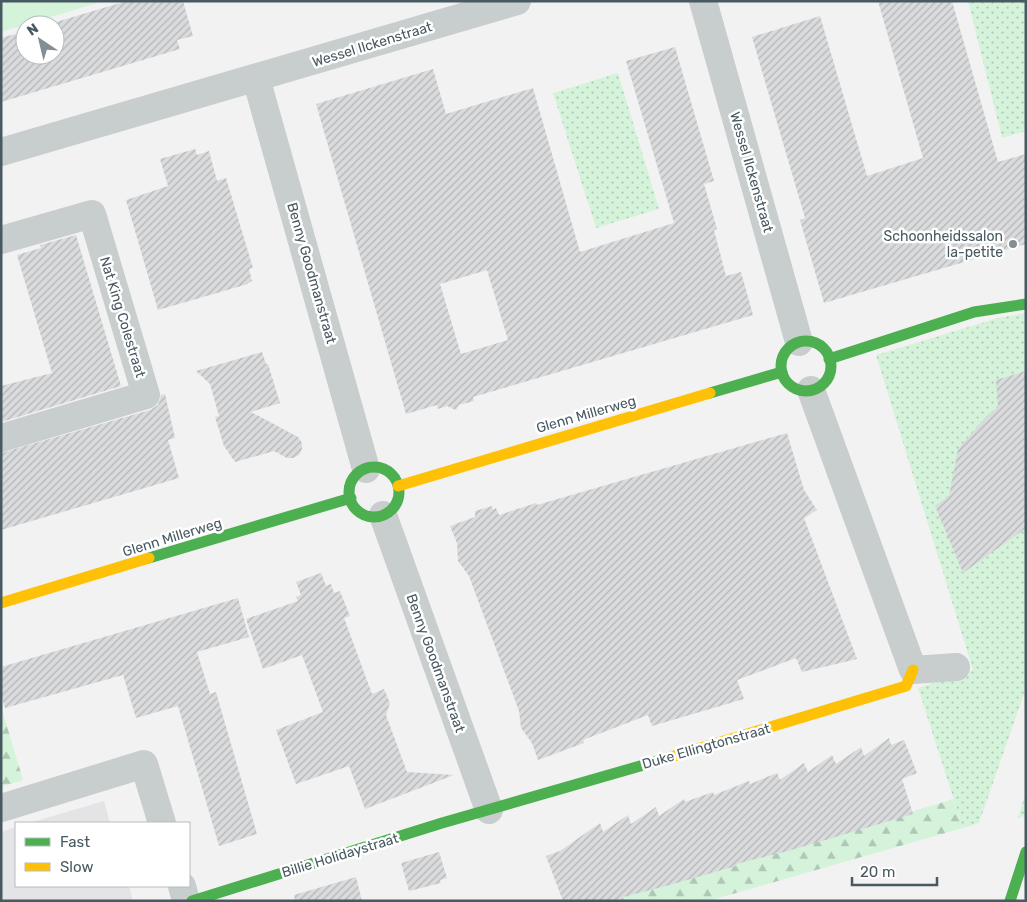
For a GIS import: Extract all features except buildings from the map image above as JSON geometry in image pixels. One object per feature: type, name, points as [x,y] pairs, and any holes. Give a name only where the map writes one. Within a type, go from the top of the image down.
[{"type":"street","name":"Wessel Ilckenstraat","points":[[256,78],[517,1]]},
{"type":"street","name":"Wessel Ilckenstraat","points":[[703,1],[799,342]]},
{"type":"street","points":[[1,152],[256,78]]},
{"type":"street","name":"Benny Goodmanstraat","points":[[256,78],[366,469]]},
{"type":"street","name":"Nat King Colestraat","points":[[1,240],[92,214],[146,396],[1,438]]},
{"type":"street","points":[[829,358],[974,312],[1026,304]]},
{"type":"street","points":[[805,341],[818,344],[827,353],[829,358],[830,368],[826,380],[811,390],[800,390],[790,385],[782,372],[781,362],[784,353],[791,346],[799,342],[805,341]]},
{"type":"street","name":"Glenn Millerweg","points":[[398,486],[782,372]]},
{"type":"street","points":[[811,390],[913,670],[956,667]]},
{"type":"street","points":[[378,468],[388,472],[393,476],[398,486],[399,496],[395,506],[383,516],[373,517],[363,514],[355,508],[350,498],[353,480],[366,469],[378,468]]},
{"type":"street","name":"Glenn Millerweg","points":[[1,603],[350,498]]},
{"type":"street","name":"Benny Goodmanstraat","points":[[383,516],[488,810]]},
{"type":"street","name":"Duke Ellingtonstraat","points":[[488,810],[906,686],[913,670]]},
{"type":"street","points":[[1,808],[144,764],[162,822]]},
{"type":"street","name":"Billie Holidaystraat","points":[[192,901],[488,810]]},
{"type":"street","points":[[1010,901],[1026,852]]},
{"type":"street","points":[[182,887],[186,901]]},
{"type":"shaded area","points":[[104,801],[110,822],[32,822]]},
{"type":"shaded area","points":[[15,827],[15,887],[129,887],[133,901],[1,901],[1,832]]},
{"type":"green space","points":[[1,1],[104,1],[57,15],[15,15],[15,28],[1,32]]},
{"type":"green space","points":[[968,1],[1026,1],[1026,131],[1002,138]]},
{"type":"green space","points":[[618,73],[659,209],[596,228],[553,93]]},
{"type":"green space","points":[[1026,313],[1026,688],[979,823],[963,828],[918,688],[973,670],[876,355],[998,318]]},
{"type":"green space","points":[[1,706],[23,780],[1,787]]},
{"type":"green space","points":[[1026,791],[1026,816],[1018,818]]},
{"type":"green space","points":[[954,799],[963,828],[708,901],[609,901]]},
{"type":"traffic: fast","points":[[829,359],[974,312],[1026,304]]},
{"type":"traffic: fast","points":[[806,341],[815,343],[826,352],[831,366],[829,375],[820,386],[806,391],[797,389],[786,380],[781,366],[783,357],[792,346],[806,341]]},
{"type":"traffic: fast","points":[[710,393],[782,372]]},
{"type":"traffic: fast","points":[[374,467],[383,469],[394,478],[399,492],[397,501],[388,512],[374,517],[365,515],[354,506],[349,492],[351,483],[360,472],[374,467]]},
{"type":"traffic: fast","points":[[149,558],[351,498]]},
{"type":"traffic: fast","points":[[192,901],[442,823],[661,760]]},
{"type":"traffic: fast","points":[[1010,901],[1026,852]]},
{"type":"traffic: slow","points":[[398,486],[710,393]]},
{"type":"traffic: slow","points":[[1,603],[149,558]]},
{"type":"traffic: slow","points":[[661,760],[906,686],[913,670]]},
{"type":"place","name":"Schoonheidssalon la-petite","points":[[1013,244]]}]
